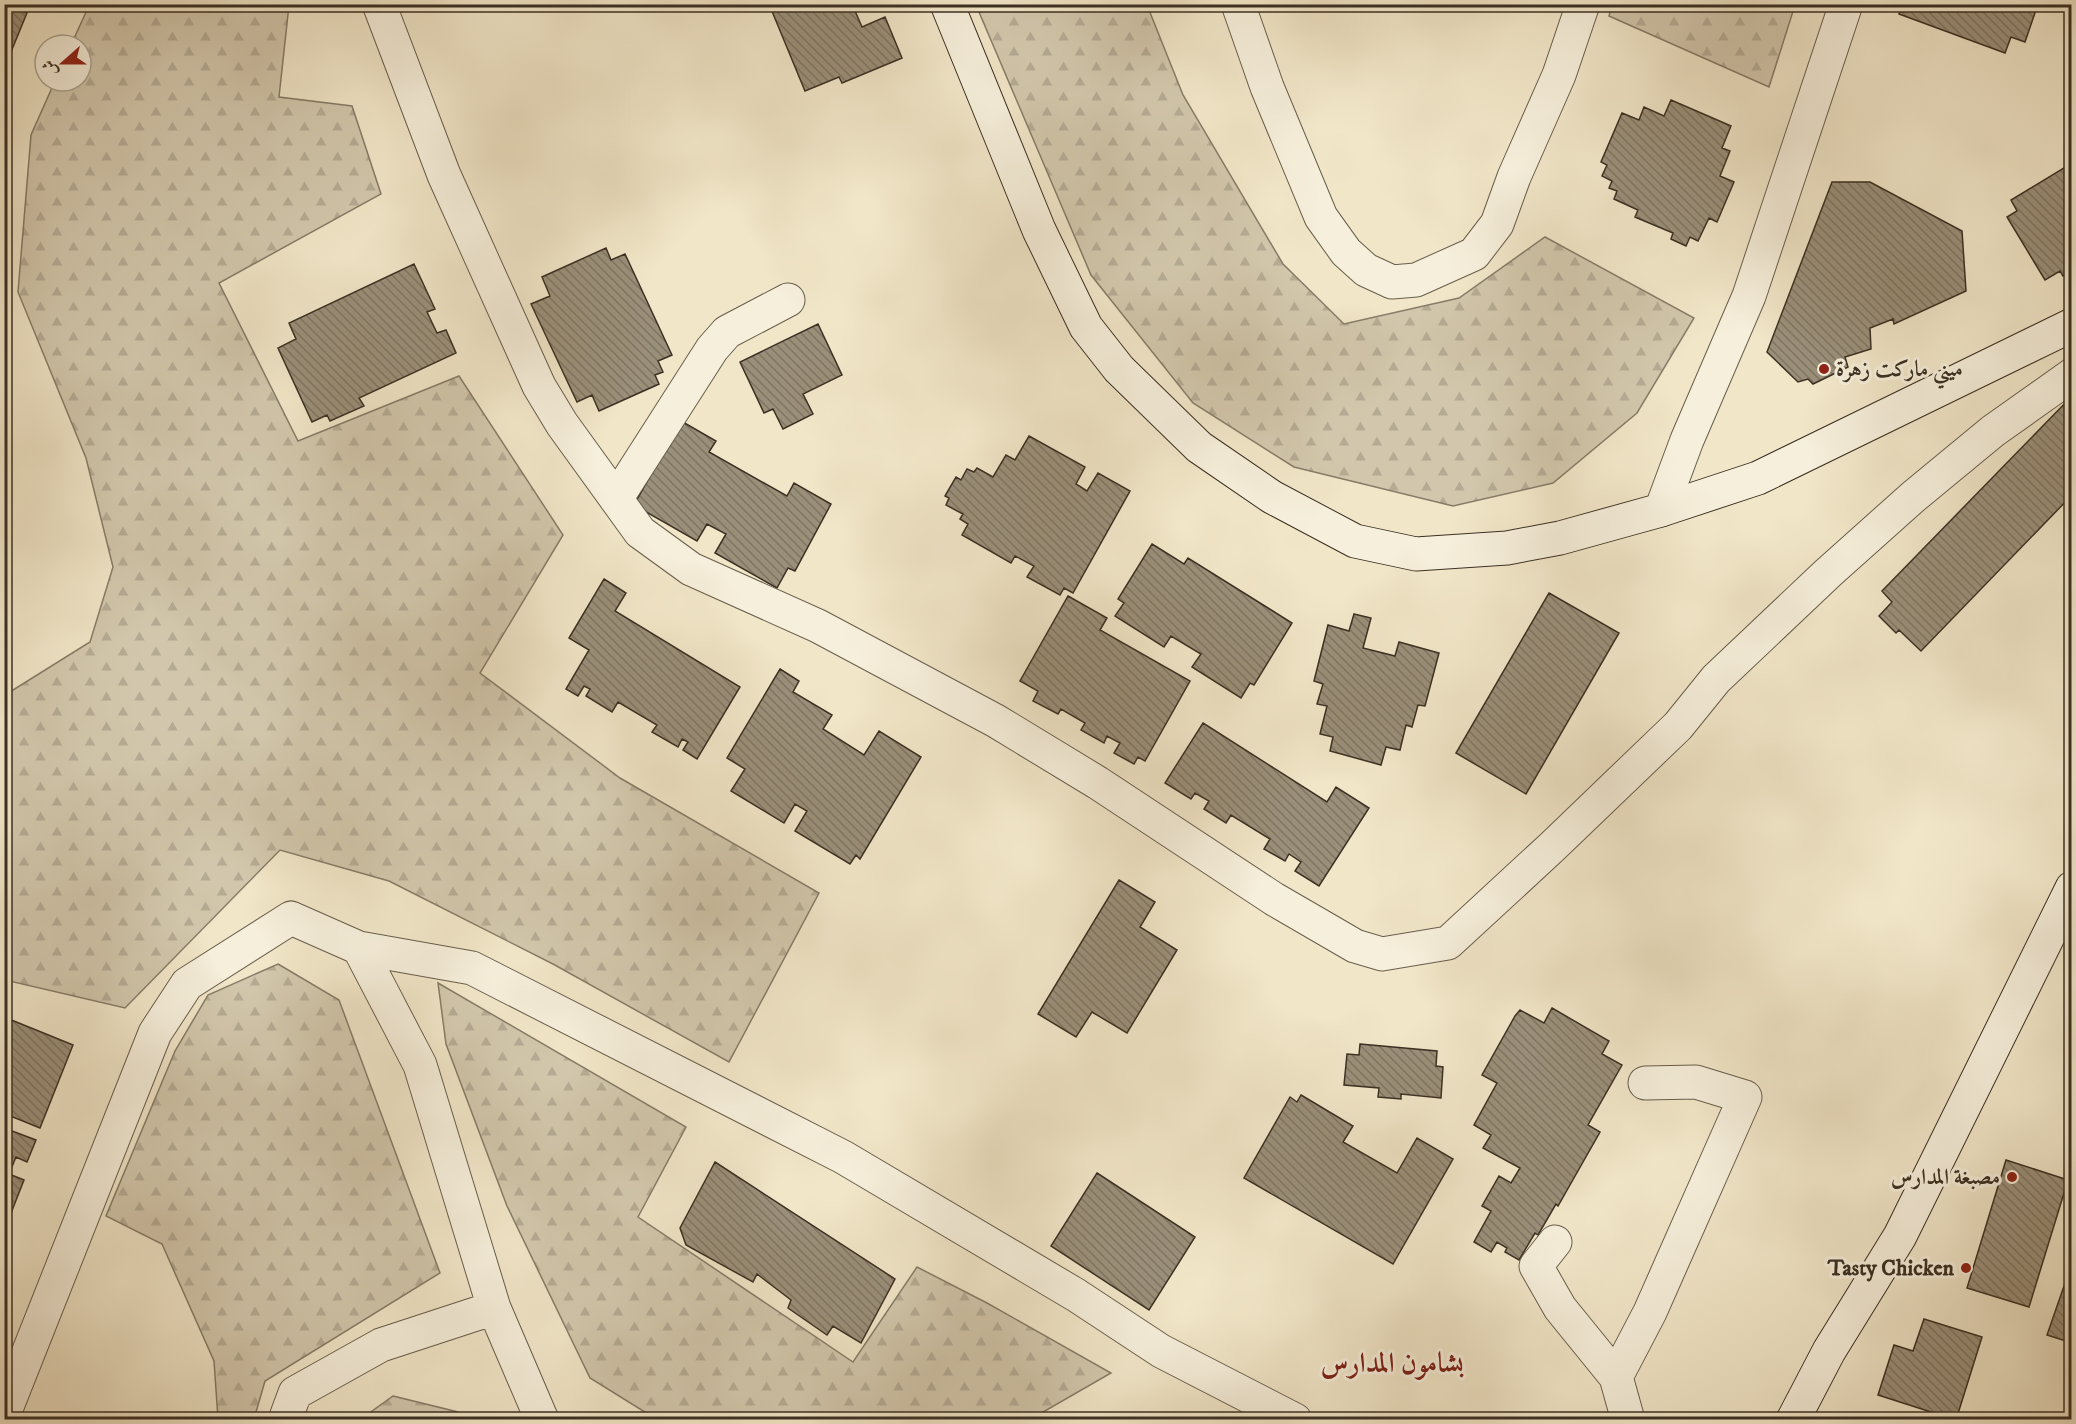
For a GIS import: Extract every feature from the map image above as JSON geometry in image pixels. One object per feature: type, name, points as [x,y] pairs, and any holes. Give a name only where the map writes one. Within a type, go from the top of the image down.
[{"type":"street","points":[[379,4],[444,176],[539,386],[562,424],[640,532],[691,569],[818,626],[996,721],[1098,783],[1274,899],[1355,946],[1382,954],[1448,943],[1678,726],[1716,679],[1828,573],[1993,431],[2072,375]]},
{"type":"street","points":[[947,4],[1039,230],[1086,327],[1119,369],[1199,447],[1272,497],[1355,541],[1416,554],[1507,548],[1560,538],[1661,510],[1758,478],[2072,325]]},
{"type":"street","points":[[1238,4],[1268,87],[1321,217],[1346,252],[1359,264],[1366,270],[1392,282],[1416,280],[1474,254],[1497,224],[1514,177],[1559,75],[1583,4]]},
{"type":"street","points":[[1661,510],[1749,296],[1846,4]]},
{"type":"street","points":[[616,499],[712,349],[727,332],[788,300]]},
{"type":"street","points":[[1792,1419],[1828,1352],[1900,1236],[2072,888]]},
{"type":"street","points":[[4,1414],[155,1033],[187,984],[291,918],[359,948],[472,968],[843,1157],[1076,1295],[1161,1351],[1295,1419]]},
{"type":"street","points":[[359,948],[420,1065],[494,1308],[538,1411],[565,1419]]},
{"type":"street","points":[[1616,1377],[1650,1312],[1745,1097],[1696,1082],[1645,1083]]},
{"type":"street","points":[[1555,1242],[1536,1266],[1560,1308],[1616,1377],[1628,1419]]},
{"type":"street","points":[[285,1419],[295,1393],[381,1345],[494,1308]]},
{"type":"green space","points":[[99,4],[289,5],[279,97],[352,106],[381,194],[219,283],[298,441],[459,376],[563,535],[480,673],[620,778],[819,893],[729,1062],[553,964],[389,881],[280,850],[125,1008],[5,980],[5,695],[90,642],[113,567],[86,458],[18,292],[31,135],[50,93],[93,93],[93,33],[76,33],[87,10]]},
{"type":"green space","points":[[1612,4],[1795,5],[1769,87],[1609,16]]},
{"type":"green space","points":[[976,5],[1147,5],[1183,95],[1283,264],[1344,324],[1459,298],[1545,237],[1694,318],[1637,413],[1553,483],[1453,506],[1294,467],[1193,403],[1091,275]]},
{"type":"green space","points":[[278,964],[339,1000],[440,1273],[265,1381],[254,1419],[218,1419],[214,1361],[162,1244],[106,1216],[175,1051],[208,995]]},
{"type":"green space","points":[[438,983],[686,1127],[638,1217],[853,1362],[917,1267],[987,1303],[1111,1373],[1031,1419],[656,1419],[590,1378],[507,1206],[446,1044]]},
{"type":"green space","points":[[393,1396],[458,1412],[463,1419],[361,1419]]},
{"type":"building","points":[[4,4],[12,4],[11,6],[27,13],[4,69]]},
{"type":"building","points":[[769,4],[852,4],[862,27],[885,17],[902,58],[842,83],[839,77],[805,91]]},
{"type":"building","points":[[1902,4],[2038,4],[2025,42],[2011,37],[2005,53],[1899,14]]},
{"type":"building","points":[[1671,100],[1731,126],[1722,148],[1730,151],[1720,176],[1734,182],[1717,222],[1709,218],[1698,241],[1690,237],[1686,246],[1671,239],[1673,233],[1635,217],[1638,210],[1614,199],[1617,191],[1609,188],[1612,181],[1602,176],[1607,165],[1601,162],[1622,113],[1639,120],[1644,107],[1664,116]]},
{"type":"building","points":[[2072,163],[2072,271],[2063,276],[2060,271],[2045,280],[2007,217],[2017,211],[2011,200]]},
{"type":"building","points":[[1832,182],[1870,182],[1962,231],[1966,291],[1894,324],[1893,319],[1870,328],[1871,349],[1845,357],[1848,367],[1813,384],[1808,379],[1798,382],[1767,352]]},
{"type":"building","points":[[606,248],[611,260],[625,254],[672,355],[658,361],[663,372],[655,375],[659,384],[599,411],[592,395],[577,402],[531,304],[550,296],[542,277]]},
{"type":"building","points":[[414,264],[435,309],[427,312],[437,333],[446,330],[456,353],[359,398],[364,406],[330,421],[327,415],[312,422],[278,348],[296,339],[289,323]]},
{"type":"building","points":[[818,324],[842,375],[803,394],[813,414],[783,429],[773,409],[764,413],[740,362]]},
{"type":"building","points":[[2072,396],[2072,495],[1921,651],[1899,630],[1896,633],[1879,616],[1892,602],[1882,591]]},
{"type":"building","points":[[681,421],[716,441],[709,452],[787,496],[794,483],[831,504],[795,571],[788,568],[777,588],[715,553],[726,534],[707,524],[697,541],[634,505]]},
{"type":"building","points":[[1029,436],[1085,467],[1076,484],[1087,491],[1098,473],[1130,491],[1073,593],[1064,588],[1060,595],[1027,577],[1034,566],[1015,556],[1011,563],[962,535],[968,524],[960,519],[963,514],[946,505],[949,498],[945,496],[956,477],[961,480],[967,469],[974,472],[977,468],[993,477],[1006,455],[1015,460]]},
{"type":"building","points":[[1152,544],[1184,564],[1188,558],[1292,623],[1254,685],[1250,683],[1241,698],[1192,667],[1201,654],[1171,636],[1164,647],[1115,616],[1124,603],[1118,599]]},
{"type":"building","points":[[604,579],[626,593],[615,611],[740,687],[697,759],[683,750],[688,742],[682,739],[678,747],[652,732],[657,725],[618,702],[612,712],[586,696],[590,689],[584,686],[578,696],[566,689],[589,650],[569,638]]},
{"type":"building","points":[[1549,593],[1619,633],[1526,794],[1456,753]]},
{"type":"building","points":[[1068,596],[1107,618],[1100,630],[1190,681],[1145,761],[1138,757],[1134,764],[1114,753],[1120,743],[1107,736],[1104,743],[1081,730],[1085,723],[1061,709],[1058,714],[1033,701],[1038,691],[1020,681]]},
{"type":"building","points":[[1354,614],[1371,618],[1363,648],[1395,656],[1399,642],[1439,653],[1425,706],[1418,705],[1412,727],[1406,725],[1400,750],[1386,747],[1381,765],[1330,751],[1333,737],[1320,734],[1327,706],[1317,704],[1323,684],[1314,681],[1328,625],[1349,631]]},
{"type":"building","points":[[780,669],[799,681],[793,692],[832,715],[823,729],[864,755],[879,731],[921,757],[860,859],[856,855],[850,864],[795,831],[807,811],[795,804],[784,823],[731,791],[745,769],[727,758]]},
{"type":"building","points":[[1203,723],[1327,802],[1336,787],[1369,808],[1319,886],[1295,871],[1301,862],[1289,854],[1285,861],[1264,849],[1270,839],[1231,815],[1226,823],[1204,809],[1209,801],[1195,793],[1191,799],[1165,783]]},
{"type":"building","points":[[1119,880],[1155,902],[1140,927],[1177,950],[1127,1033],[1092,1012],[1076,1037],[1038,1014]]},
{"type":"building","points":[[1552,1008],[1609,1041],[1602,1054],[1622,1065],[1588,1125],[1600,1132],[1558,1206],[1556,1204],[1538,1235],[1535,1233],[1519,1260],[1505,1252],[1507,1248],[1497,1242],[1491,1252],[1474,1242],[1491,1211],[1482,1206],[1499,1176],[1511,1183],[1520,1168],[1483,1148],[1491,1135],[1474,1125],[1497,1083],[1482,1075],[1515,1016],[1520,1010],[1544,1023]]},
{"type":"building","points":[[4,1017],[73,1045],[40,1128],[8,1115],[7,1120],[4,1119]]},
{"type":"building","points":[[1360,1044],[1437,1051],[1436,1066],[1443,1067],[1441,1098],[1401,1094],[1401,1099],[1378,1097],[1379,1088],[1344,1085],[1347,1054],[1359,1055]]},
{"type":"building","points":[[1301,1095],[1353,1126],[1343,1142],[1397,1173],[1417,1138],[1453,1159],[1393,1264],[1244,1178],[1290,1097],[1297,1102]]},
{"type":"building","points":[[4,1128],[36,1140],[27,1162],[16,1157],[9,1174],[24,1180],[4,1231]]},
{"type":"building","points":[[2006,1160],[2068,1180],[2029,1307],[1967,1288]]},
{"type":"building","points":[[715,1162],[895,1279],[861,1343],[833,1326],[827,1335],[788,1308],[791,1300],[757,1274],[753,1282],[686,1245],[680,1228]]},
{"type":"building","points":[[1097,1173],[1195,1237],[1149,1310],[1051,1246]]},
{"type":"building","points":[[2072,1263],[2072,1343],[2047,1335]]},
{"type":"building","points":[[1924,1319],[1982,1337],[1956,1420],[1878,1395],[1894,1345],[1913,1351]]},
{"type":"place","name":"ميني ماركت زهرة","points":[[1824,369]]},
{"type":"place","name":"مصبغة المدارس","points":[[2012,1177]]},
{"type":"place","name":"Tasty Chicken","points":[[1966,1268]]},
{"type":"district","name":"بشامون المدارس","points":[[1392,1363]]}]
